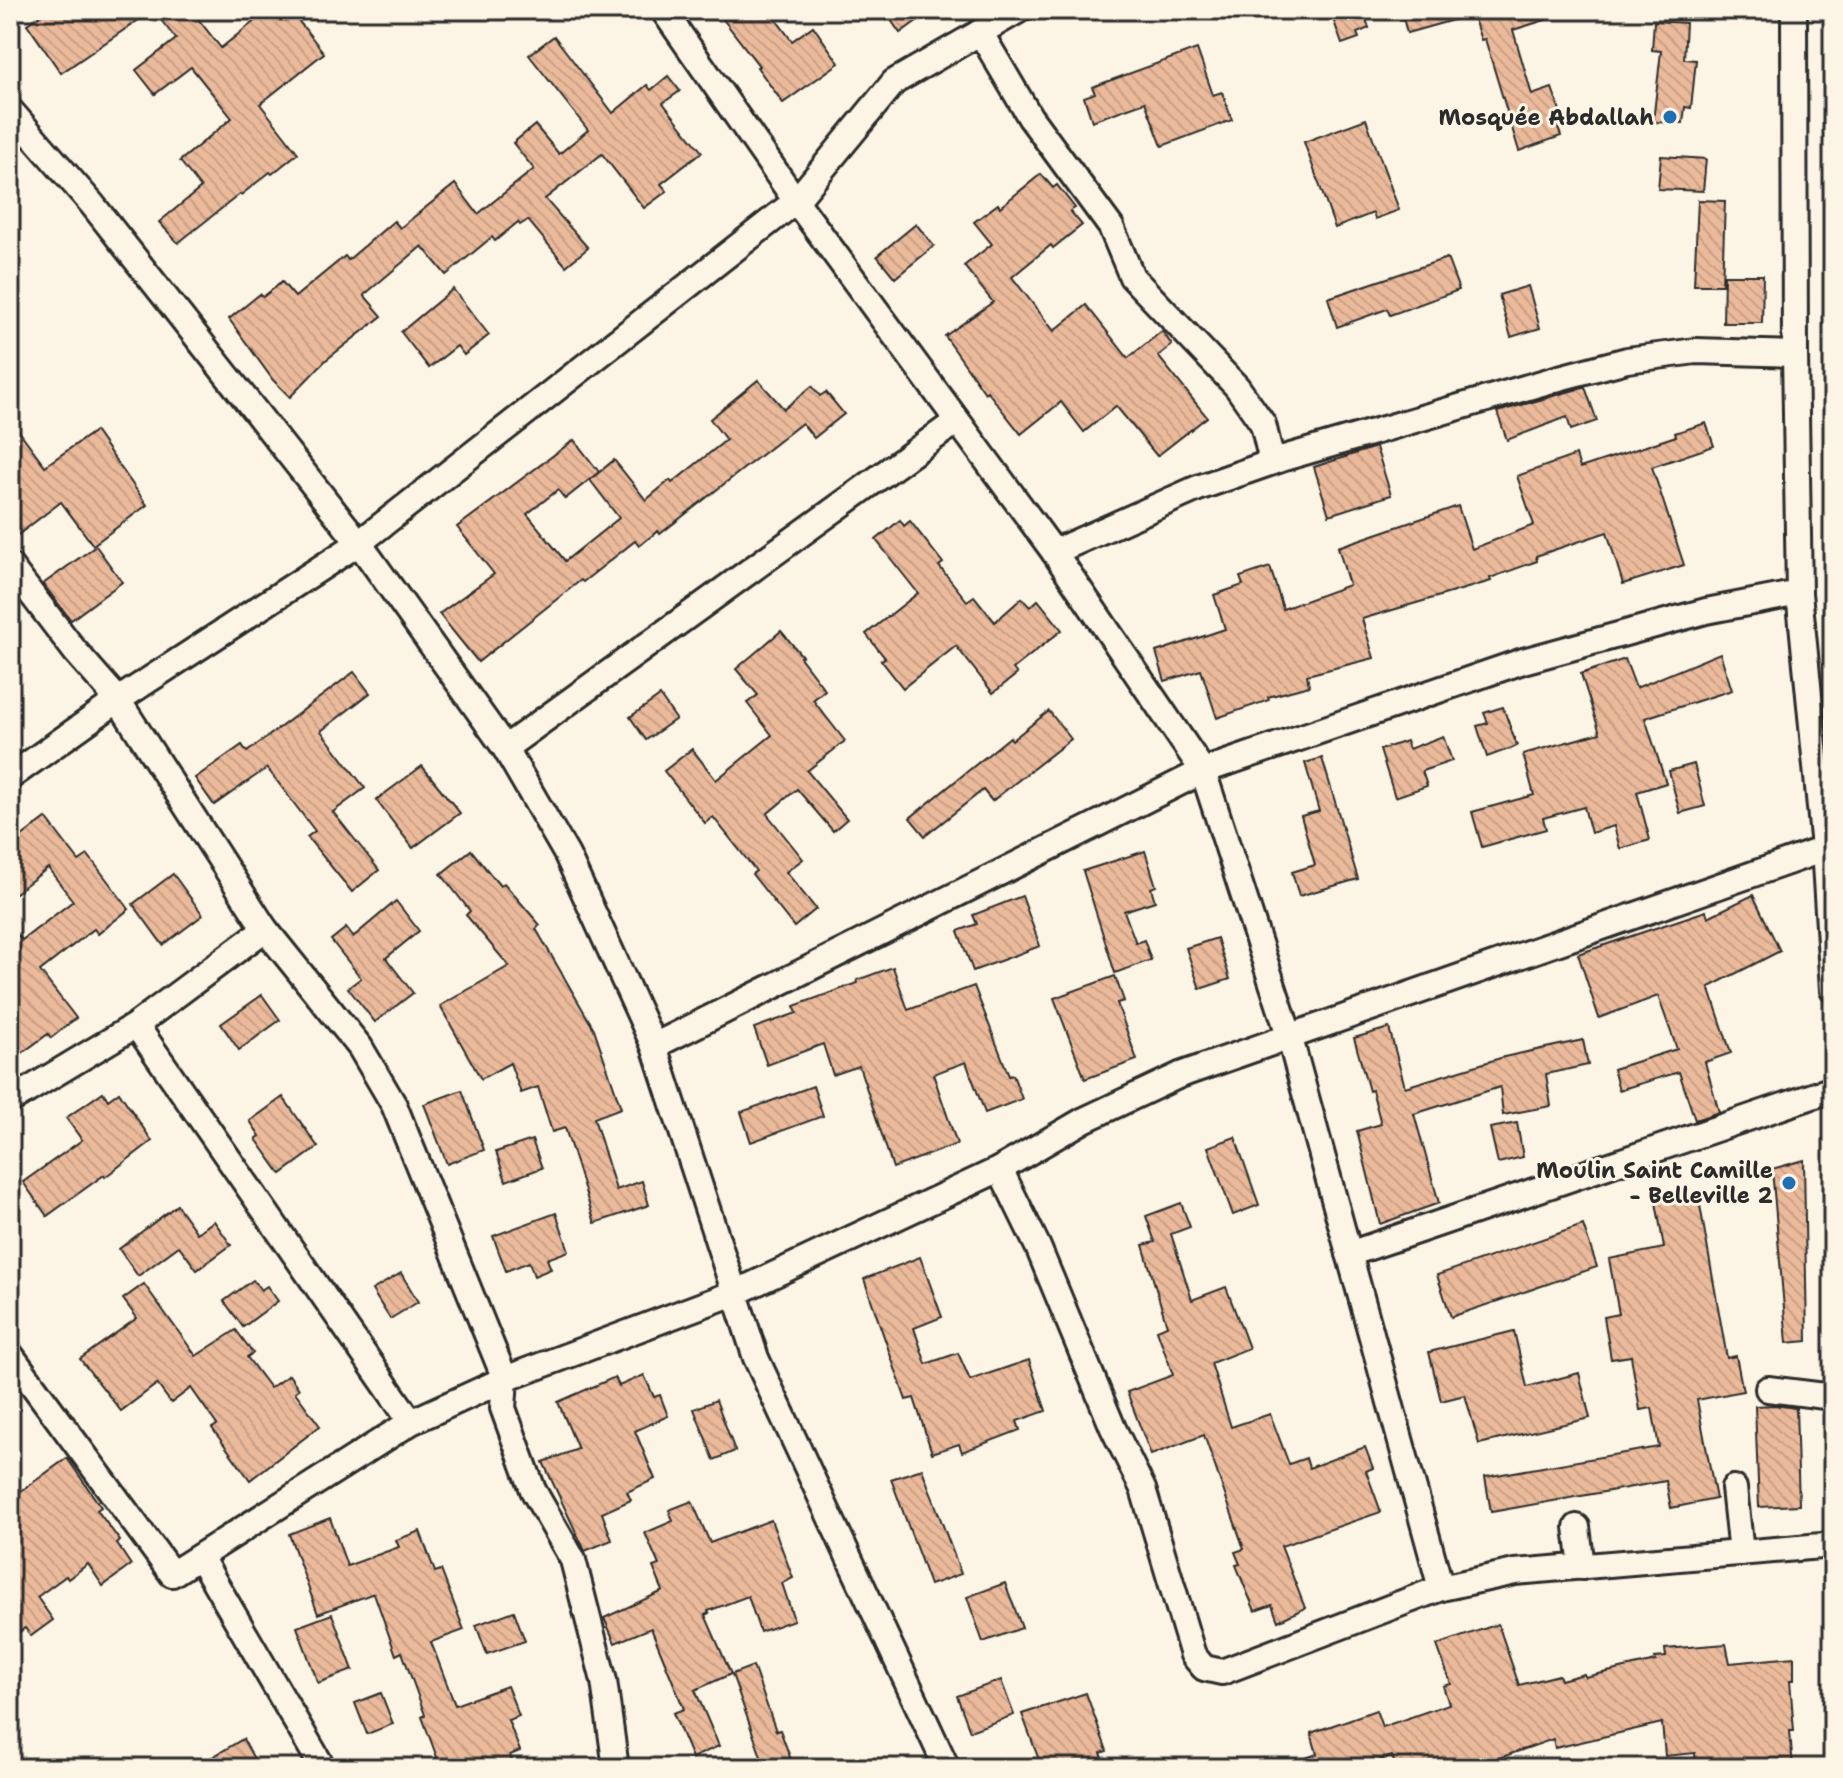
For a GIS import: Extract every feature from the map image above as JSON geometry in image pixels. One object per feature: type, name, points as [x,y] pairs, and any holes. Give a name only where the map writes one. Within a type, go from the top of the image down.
[{"type":"street","points":[[663,10],[796,201],[1054,552],[1203,771],[1289,1035],[1441,1588]]},
{"type":"street","points":[[10,777],[118,700],[359,543],[796,201],[894,82],[1019,10]]},
{"type":"street","points":[[1794,10],[1799,593],[1828,847],[1833,990]]},
{"type":"street","points":[[980,32],[1030,117],[1111,227],[1132,277],[1237,387],[1263,424],[1272,462]]},
{"type":"street","points":[[10,110],[92,204],[359,543],[505,748],[567,855],[654,1046],[737,1292],[756,1358],[947,1768]]},
{"type":"street","points":[[1054,552],[1198,488],[1272,462],[1627,360],[1696,351],[1795,354]]},
{"type":"street","points":[[505,748],[957,421]]},
{"type":"street","points":[[10,566],[75,651],[118,700],[265,929],[360,1047],[394,1105],[505,1379],[503,1408],[533,1490],[573,1560],[604,1681],[616,1768]]},
{"type":"street","points":[[654,1046],[1203,771],[1523,661],[1706,611],[1799,593]]},
{"type":"street","points":[[10,1354],[172,1574],[411,1422],[505,1379],[737,1292],[1000,1169],[1084,1120],[1180,1075],[1828,847]]},
{"type":"street","points":[[10,1101],[136,1025],[265,929]]},
{"type":"street","points":[[136,1025],[411,1422]]},
{"type":"street","points":[[1349,1254],[1833,1089]]},
{"type":"street","points":[[1000,1169],[1038,1247],[1113,1428],[1143,1489],[1193,1655],[1204,1668],[1222,1672],[1441,1588],[1515,1572],[1833,1545]]},
{"type":"street","points":[[1768,1389],[1833,1397]]},
{"type":"street","points":[[1734,1488],[1741,1553]]},
{"type":"street","points":[[1577,1527],[1582,1567]]},
{"type":"street","points":[[200,1557],[323,1768]]},
{"type":"building","points":[[48,10],[153,10],[61,73],[27,24]]},
{"type":"building","points":[[153,10],[191,10],[221,48],[268,10],[290,10],[324,53],[260,104],[298,153],[178,243],[159,222],[201,188],[180,161],[232,118],[191,67],[155,94],[136,70],[176,39]]},
{"type":"building","points":[[716,10],[769,10],[792,41],[813,26],[839,63],[783,103]]},
{"type":"building","points":[[884,10],[932,10],[900,33]]},
{"type":"building","points":[[1330,10],[1363,10],[1369,28],[1357,33],[1359,38],[1342,44]]},
{"type":"building","points":[[1401,10],[1470,10],[1471,15],[1407,33]]},
{"type":"building","points":[[1471,10],[1563,10],[1564,14],[1513,30],[1532,95],[1552,88],[1564,122],[1557,125],[1561,136],[1519,151],[1485,39],[1481,40]]},
{"type":"building","points":[[1654,21],[1686,23],[1684,59],[1696,60],[1691,108],[1685,107],[1683,123],[1653,122],[1661,51],[1652,50]]},
{"type":"building","points":[[554,36],[613,113],[647,85],[651,90],[668,76],[680,91],[663,103],[702,152],[661,184],[667,191],[644,208],[602,154],[545,199],[588,248],[566,266],[528,220],[520,225],[518,222],[495,241],[492,237],[446,275],[422,246],[364,295],[382,316],[326,360],[290,397],[273,380],[229,319],[260,294],[263,297],[282,282],[295,297],[345,256],[348,260],[394,221],[400,228],[455,184],[478,214],[534,169],[513,143],[535,125],[559,154],[588,130],[529,55]]},
{"type":"building","points":[[1197,49],[1213,95],[1222,92],[1232,120],[1162,146],[1145,102],[1092,121],[1084,97],[1095,93],[1092,87]]},
{"type":"building","points":[[1366,119],[1399,210],[1375,219],[1373,213],[1335,228],[1304,142]]},
{"type":"building","points":[[1661,156],[1706,159],[1703,191],[1658,189]]},
{"type":"building","points":[[1041,174],[1053,188],[1057,185],[1075,208],[1070,211],[1082,225],[1053,248],[1051,245],[1012,277],[1054,331],[1086,305],[1128,358],[1162,331],[1172,345],[1158,356],[1207,417],[1157,456],[1116,406],[1084,432],[1061,402],[1021,434],[987,391],[985,393],[945,336],[993,302],[964,266],[992,244],[974,222],[998,204],[1000,207]]},
{"type":"building","points":[[1698,200],[1725,201],[1722,285],[1694,285]]},
{"type":"building","points":[[916,224],[934,246],[895,278],[877,256]]},
{"type":"building","points":[[1447,258],[1459,290],[1390,315],[1387,309],[1337,327],[1328,298]]},
{"type":"building","points":[[1724,275],[1763,275],[1762,323],[1723,323]]},
{"type":"building","points":[[1528,286],[1540,328],[1511,337],[1499,295]]},
{"type":"building","points":[[453,289],[489,335],[464,355],[457,346],[429,368],[401,332]]},
{"type":"building","points":[[758,380],[784,409],[812,386],[820,396],[826,392],[844,414],[814,438],[802,423],[660,534],[658,531],[639,546],[635,541],[478,662],[439,614],[494,574],[457,527],[574,440],[599,472],[565,499],[558,490],[527,514],[565,561],[619,518],[590,480],[614,460],[646,500],[726,440],[710,419]]},
{"type":"building","points":[[1585,387],[1597,421],[1571,430],[1567,417],[1507,440],[1497,412]]},
{"type":"building","points":[[10,419],[45,466],[95,431],[147,505],[93,545],[61,502],[10,541]]},
{"type":"building","points":[[1706,423],[1714,446],[1652,467],[1684,565],[1623,584],[1607,532],[1536,556],[1537,561],[1490,578],[1491,581],[1362,619],[1374,658],[1307,675],[1309,686],[1268,697],[1269,700],[1217,718],[1201,670],[1165,681],[1156,652],[1225,629],[1214,595],[1243,585],[1240,577],[1270,567],[1283,609],[1349,585],[1338,547],[1458,506],[1472,549],[1534,525],[1517,476],[1576,455],[1580,468]]},
{"type":"building","points":[[1376,447],[1391,495],[1329,515],[1314,467]]},
{"type":"building","points":[[900,520],[904,526],[910,521],[943,563],[939,566],[967,601],[974,596],[995,622],[1022,598],[1030,607],[1038,600],[1062,630],[1013,669],[1017,674],[993,693],[956,646],[903,688],[866,634],[918,593],[876,540]]},
{"type":"building","points":[[96,546],[122,582],[71,620],[43,584]]},
{"type":"building","points":[[781,631],[825,690],[813,700],[845,741],[807,771],[847,819],[833,831],[797,789],[767,814],[803,859],[786,872],[816,909],[794,927],[752,874],[756,871],[713,817],[705,823],[664,771],[692,749],[716,780],[772,735],[747,703],[758,695],[736,669]]},
{"type":"building","points":[[1720,653],[1732,690],[1645,718],[1666,783],[1637,792],[1650,840],[1620,849],[1614,826],[1591,833],[1584,807],[1543,818],[1546,829],[1482,847],[1472,812],[1534,795],[1523,754],[1600,733],[1581,674],[1625,659],[1636,688]]},
{"type":"building","points":[[354,672],[370,693],[321,731],[365,788],[333,812],[379,870],[352,892],[307,837],[315,831],[267,768],[214,805],[195,778],[242,745],[247,752]]},
{"type":"building","points":[[660,696],[676,719],[646,740],[630,717]]},
{"type":"building","points":[[1503,707],[1517,746],[1487,757],[1477,726],[1488,723],[1484,713]]},
{"type":"building","points":[[1049,711],[1071,739],[992,801],[983,790],[925,836],[910,818],[1010,737],[1012,740]]},
{"type":"building","points":[[1443,736],[1452,761],[1422,771],[1427,786],[1395,797],[1380,750],[1406,741],[1409,749]]},
{"type":"building","points":[[1322,758],[1358,879],[1299,896],[1292,872],[1315,865],[1301,816],[1319,811],[1305,763]]},
{"type":"building","points":[[1694,764],[1705,806],[1680,813],[1669,771]]},
{"type":"building","points":[[422,766],[460,813],[413,848],[376,800]]},
{"type":"building","points":[[46,818],[79,861],[88,855],[129,909],[98,934],[94,929],[40,971],[76,1018],[51,1038],[48,1034],[22,1053],[10,1037],[10,925],[22,940],[73,901],[48,868],[10,897],[10,845]]},
{"type":"building","points":[[471,850],[500,886],[504,883],[540,925],[536,929],[594,1029],[621,1108],[594,1118],[616,1190],[642,1181],[649,1205],[595,1223],[565,1128],[552,1132],[538,1087],[521,1093],[510,1063],[481,1079],[440,1006],[509,966],[466,915],[470,911],[441,874]]},
{"type":"building","points":[[1145,851],[1156,886],[1151,888],[1155,901],[1124,911],[1136,943],[1144,940],[1151,960],[1115,973],[1083,871]]},
{"type":"building","points":[[173,874],[203,915],[163,945],[133,904]]},
{"type":"building","points":[[1753,895],[1780,951],[1709,987],[1731,1053],[1705,1062],[1719,1112],[1695,1120],[1679,1072],[1619,1090],[1613,1069],[1677,1049],[1658,996],[1599,1018],[1578,954],[1706,911],[1708,917]]},
{"type":"building","points":[[1022,896],[1040,946],[973,971],[958,931],[977,924],[973,915]]},
{"type":"building","points":[[396,901],[419,931],[386,958],[413,993],[375,1022],[348,988],[361,978],[331,940],[346,928],[353,937]]},
{"type":"building","points":[[1217,938],[1230,979],[1200,989],[1186,948]]},
{"type":"building","points":[[893,967],[908,1010],[974,986],[1009,1076],[1013,1075],[1022,1099],[985,1113],[966,1062],[933,1074],[957,1144],[893,1168],[859,1066],[833,1075],[823,1044],[767,1065],[754,1028],[797,1013],[794,1006]]},
{"type":"building","points":[[1115,976],[1124,1001],[1117,1003],[1137,1060],[1085,1079],[1054,998]]},
{"type":"building","points":[[262,995],[280,1020],[239,1050],[221,1024]]},
{"type":"building","points":[[1389,1028],[1405,1087],[1504,1057],[1583,1040],[1588,1065],[1546,1074],[1551,1106],[1503,1115],[1500,1087],[1414,1114],[1439,1203],[1380,1224],[1357,1131],[1381,1124],[1354,1038]]},
{"type":"building","points":[[813,1086],[823,1116],[751,1142],[741,1112]]},
{"type":"building","points":[[462,1090],[484,1150],[447,1164],[424,1104]]},
{"type":"building","points":[[103,1092],[108,1100],[119,1092],[152,1141],[47,1216],[23,1182],[82,1140],[66,1118]]},
{"type":"building","points":[[283,1097],[318,1147],[281,1174],[256,1139],[260,1136],[250,1121]]},
{"type":"building","points":[[1517,1123],[1523,1157],[1498,1163],[1490,1128]]},
{"type":"building","points":[[1235,1137],[1259,1205],[1233,1215],[1208,1147]]},
{"type":"building","points":[[532,1140],[542,1168],[506,1181],[496,1152]]},
{"type":"building","points":[[1804,1160],[1807,1341],[1787,1343],[1772,1169]]},
{"type":"building","points":[[1698,1194],[1727,1358],[1736,1356],[1743,1391],[1697,1400],[1716,1499],[1671,1508],[1666,1481],[1491,1512],[1485,1477],[1659,1447],[1652,1408],[1640,1410],[1631,1356],[1611,1359],[1604,1317],[1619,1314],[1609,1259],[1664,1248],[1656,1202]]},
{"type":"building","points":[[1181,1203],[1190,1227],[1171,1234],[1192,1300],[1226,1287],[1249,1348],[1211,1363],[1231,1427],[1270,1414],[1289,1464],[1306,1458],[1309,1468],[1365,1447],[1373,1468],[1366,1471],[1381,1512],[1281,1546],[1305,1608],[1278,1621],[1272,1605],[1255,1611],[1236,1565],[1240,1564],[1235,1552],[1244,1549],[1204,1435],[1151,1455],[1127,1392],[1173,1375],[1157,1330],[1167,1326],[1143,1245],[1155,1242],[1146,1216]]},
{"type":"building","points":[[177,1205],[197,1233],[214,1221],[231,1245],[197,1270],[179,1246],[138,1276],[119,1249]]},
{"type":"building","points":[[556,1213],[569,1251],[547,1259],[551,1269],[534,1276],[529,1262],[506,1271],[493,1236]]},
{"type":"building","points":[[1583,1225],[1597,1267],[1451,1317],[1437,1275]]},
{"type":"building","points":[[920,1257],[942,1317],[914,1328],[926,1364],[958,1353],[970,1380],[1029,1360],[1046,1411],[1017,1421],[1020,1430],[962,1452],[959,1444],[932,1453],[914,1398],[906,1400],[864,1279]]},
{"type":"building","points":[[401,1273],[418,1302],[390,1319],[372,1290]]},
{"type":"building","points":[[253,1280],[261,1290],[267,1286],[278,1301],[243,1327],[224,1301]]},
{"type":"building","points":[[144,1284],[196,1356],[236,1330],[253,1353],[247,1357],[270,1388],[289,1375],[299,1389],[295,1392],[320,1426],[250,1480],[212,1428],[217,1425],[191,1388],[171,1403],[157,1384],[121,1411],[80,1359],[137,1318],[123,1299]]},
{"type":"building","points":[[1514,1331],[1527,1387],[1579,1373],[1590,1418],[1479,1444],[1465,1395],[1441,1401],[1429,1352]]},
{"type":"building","points":[[644,1375],[654,1397],[660,1395],[668,1416],[635,1431],[655,1479],[627,1492],[631,1500],[602,1513],[612,1540],[585,1551],[543,1462],[578,1449],[558,1402],[615,1377],[619,1386]]},
{"type":"building","points":[[716,1400],[735,1451],[714,1460],[694,1409]]},
{"type":"building","points":[[1755,1406],[1796,1408],[1799,1505],[1759,1507]]},
{"type":"building","points":[[67,1458],[101,1507],[97,1510],[120,1541],[117,1544],[131,1565],[103,1586],[88,1564],[68,1579],[66,1576],[37,1597],[53,1620],[31,1636],[25,1628],[10,1639],[10,1499]]},
{"type":"building","points":[[922,1469],[961,1574],[930,1585],[891,1479]]},
{"type":"building","points":[[692,1501],[710,1543],[771,1520],[793,1578],[782,1583],[794,1620],[760,1632],[748,1596],[708,1611],[705,1615],[731,1674],[695,1690],[719,1746],[692,1758],[673,1713],[684,1709],[651,1628],[615,1643],[604,1618],[663,1591],[653,1567],[659,1565],[645,1533],[673,1521],[669,1510]]},
{"type":"building","points":[[330,1518],[347,1566],[399,1547],[396,1540],[420,1531],[435,1572],[441,1570],[464,1630],[431,1642],[455,1705],[507,1686],[519,1716],[508,1720],[520,1751],[510,1755],[515,1768],[441,1768],[402,1652],[396,1655],[374,1593],[318,1614],[289,1534]]},
{"type":"building","points":[[1005,1583],[1022,1628],[983,1642],[967,1597]]},
{"type":"building","points":[[514,1611],[525,1641],[487,1654],[476,1625]]},
{"type":"building","points":[[332,1614],[353,1670],[318,1683],[297,1627]]},
{"type":"building","points":[[1498,1624],[1519,1685],[1559,1675],[1561,1680],[1584,1674],[1585,1677],[1656,1661],[1655,1658],[1666,1657],[1665,1649],[1726,1644],[1730,1663],[1794,1657],[1794,1680],[1790,1680],[1793,1768],[1696,1768],[1695,1753],[1665,1756],[1662,1723],[1555,1748],[1553,1739],[1471,1768],[1396,1768],[1392,1756],[1357,1768],[1284,1768],[1317,1754],[1311,1733],[1376,1710],[1382,1727],[1449,1704],[1443,1686],[1451,1684],[1437,1645]]},
{"type":"building","points":[[753,1666],[776,1731],[780,1730],[794,1768],[765,1768],[732,1674]]},
{"type":"building","points":[[1001,1680],[1014,1715],[970,1731],[957,1696]]},
{"type":"building","points":[[381,1693],[393,1724],[367,1734],[355,1703]]},
{"type":"building","points":[[1086,1693],[1107,1751],[1101,1753],[1107,1768],[1042,1768],[1022,1714]]},
{"type":"building","points":[[243,1739],[259,1768],[194,1768]]},
{"type":"place","name":"Mosquée Abdallah","points":[[1670,117]]},
{"type":"place","name":"Moulin Saint Camille - Belleville 2","points":[[1789,1183]]}]
